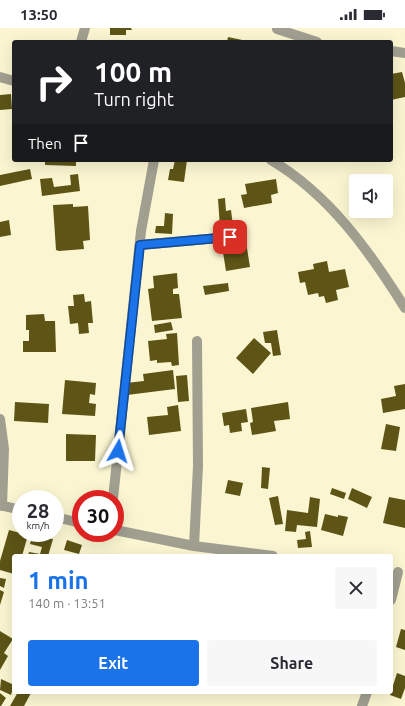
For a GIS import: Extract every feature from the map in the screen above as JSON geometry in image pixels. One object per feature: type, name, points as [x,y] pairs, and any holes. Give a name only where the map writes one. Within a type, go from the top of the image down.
[{"type":"street","points":[[82,40],[85,28]]},
{"type":"street","points":[[277,29],[311,40]]},
{"type":"street","points":[[393,51],[405,53]]},
{"type":"street","points":[[0,77],[12,80]]},
{"type":"street","points":[[114,490],[140,245],[154,162]]},
{"type":"street","points":[[274,162],[311,190],[339,216],[367,251],[405,308]]},
{"type":"street","points":[[140,245],[230,237]]},
{"type":"street","points":[[194,546],[198,466],[197,341]]},
{"type":"street","points":[[0,419],[4,449],[1,505],[12,508]]},
{"type":"street","points":[[124,532],[194,546],[257,554]]},
{"type":"street","points":[[393,592],[398,572]]},
{"type":"street","points":[[362,706],[366,694]]},
{"type":"building","points":[[110,28],[131,28],[132,30],[126,30],[126,35],[110,35]]},
{"type":"building","points":[[228,37],[242,40],[227,40]]},
{"type":"building","points":[[402,72],[405,83],[405,97],[393,100],[393,74]]},
{"type":"building","points":[[11,94],[12,109],[0,110],[0,95]]},
{"type":"building","points":[[45,162],[76,162],[76,166],[45,165]]},
{"type":"building","points":[[175,162],[187,162],[184,182],[168,180],[170,169],[173,169]]},
{"type":"building","points":[[30,169],[32,179],[0,186],[0,175]]},
{"type":"building","points":[[78,174],[80,191],[42,196],[40,179],[52,178],[54,187],[71,185],[70,175]]},
{"type":"building","points":[[276,179],[278,193],[271,195],[272,203],[244,208],[241,195],[247,194],[245,184]]},
{"type":"building","points":[[225,198],[226,211],[231,210],[233,226],[220,227],[218,199]]},
{"type":"building","points":[[73,204],[73,207],[88,206],[90,240],[83,241],[84,249],[56,250],[53,205]]},
{"type":"building","points":[[165,213],[173,214],[172,234],[155,233],[156,226],[164,226]]},
{"type":"building","points":[[9,220],[11,235],[0,237],[0,222]]},
{"type":"building","points":[[246,242],[250,267],[226,271],[222,246]]},
{"type":"building","points":[[327,261],[329,272],[345,269],[349,287],[336,290],[338,300],[326,303],[324,296],[319,297],[318,293],[308,295],[305,282],[300,283],[298,272],[314,269],[313,264]]},
{"type":"building","points":[[177,273],[178,288],[173,289],[173,294],[179,294],[182,318],[152,321],[148,289],[154,288],[153,276]]},
{"type":"building","points":[[228,283],[229,291],[205,295],[203,286]]},
{"type":"building","points":[[84,294],[85,302],[91,301],[93,323],[88,323],[89,333],[79,334],[78,323],[70,324],[68,306],[74,306],[73,295]]},
{"type":"building","points":[[44,314],[45,321],[55,321],[56,352],[23,352],[23,341],[29,341],[29,330],[26,330],[26,315]]},
{"type":"building","points":[[171,322],[173,330],[155,333],[154,325]]},
{"type":"building","points":[[277,330],[281,355],[273,356],[271,343],[265,343],[263,332]]},
{"type":"building","points":[[177,333],[179,365],[172,366],[171,362],[157,363],[157,360],[150,361],[148,341],[167,339],[166,334]]},
{"type":"building","points":[[254,338],[271,353],[253,374],[236,358]]},
{"type":"building","points":[[173,370],[175,389],[127,395],[126,383],[144,381],[143,374]]},
{"type":"building","points":[[187,375],[189,401],[178,402],[176,376]]},
{"type":"building","points":[[65,380],[96,383],[95,395],[90,394],[89,403],[96,404],[95,416],[62,414]]},
{"type":"building","points":[[405,384],[405,409],[383,413],[381,399],[396,396],[394,386]]},
{"type":"building","points":[[15,402],[49,404],[48,423],[14,421]]},
{"type":"building","points":[[288,402],[290,419],[274,421],[276,431],[252,435],[250,423],[253,422],[251,408]]},
{"type":"building","points":[[178,405],[181,431],[149,435],[147,417],[168,415],[167,407]]},
{"type":"building","points":[[246,409],[248,422],[241,423],[242,431],[230,433],[229,425],[224,426],[222,413]]},
{"type":"building","points":[[386,424],[400,427],[396,451],[381,449]]},
{"type":"building","points":[[66,434],[96,435],[95,461],[66,461]]},
{"type":"building","points":[[262,467],[270,468],[268,489],[261,488]]},
{"type":"building","points":[[228,480],[243,483],[240,496],[225,493]]},
{"type":"building","points":[[332,488],[346,493],[344,499],[330,494]]},
{"type":"building","points":[[352,488],[372,497],[367,508],[348,499]]},
{"type":"building","points":[[278,496],[283,524],[275,525],[269,498]]},
{"type":"building","points":[[310,497],[320,499],[317,527],[297,525],[296,532],[285,531],[287,510],[308,513]]},
{"type":"building","points":[[389,497],[405,500],[405,528],[383,523]]},
{"type":"building","points":[[325,514],[338,517],[338,515],[348,517],[343,536],[321,530]]},
{"type":"building","points":[[9,530],[12,531],[12,542],[26,542],[23,554],[12,554],[12,573],[0,570],[0,561]]},
{"type":"building","points":[[310,531],[312,547],[298,548],[297,540],[306,539],[305,532]]},
{"type":"building","points":[[67,540],[82,545],[79,554],[64,550]]},
{"type":"building","points":[[31,542],[52,542],[49,554],[40,554],[42,547],[30,544]]},
{"type":"building","points":[[29,552],[40,554],[28,554]]},
{"type":"building","points":[[0,578],[6,579],[4,588],[0,586]]},
{"type":"building","points":[[0,590],[4,592],[0,605]]},
{"type":"building","points":[[401,629],[405,630],[405,650],[396,647]]},
{"type":"building","points":[[0,631],[12,638],[12,641],[4,653],[8,656],[0,670]]},
{"type":"building","points":[[397,673],[405,676],[405,688],[401,699],[390,695],[393,694],[393,686]]},
{"type":"building","points":[[1,679],[12,684],[11,695],[0,690]]},
{"type":"building","points":[[0,693],[6,698],[1,706],[0,706]]},
{"type":"building","points":[[17,694],[30,694],[24,706],[10,706]]},
{"type":"route","points":[[118,451],[140,245],[230,237]]}]
